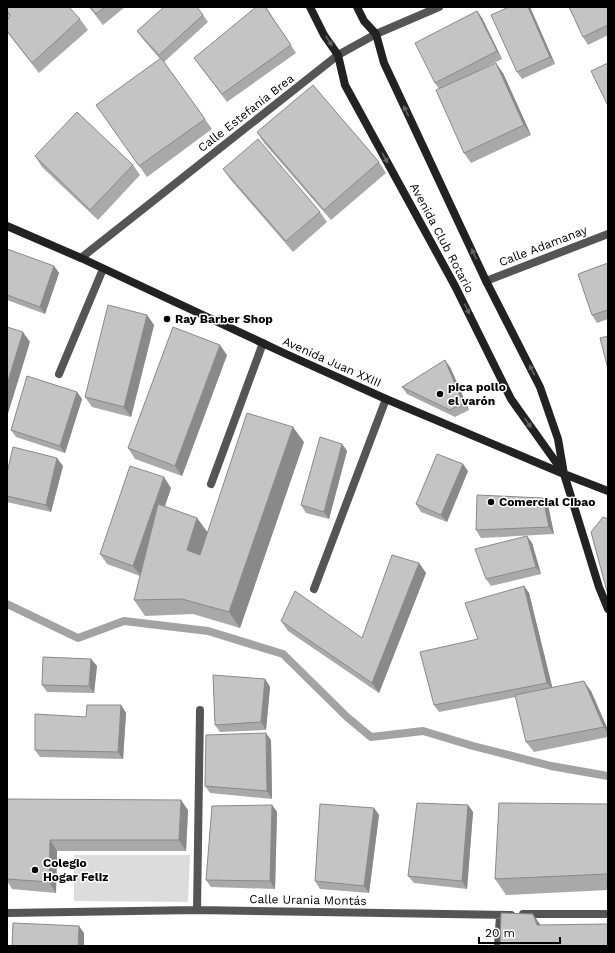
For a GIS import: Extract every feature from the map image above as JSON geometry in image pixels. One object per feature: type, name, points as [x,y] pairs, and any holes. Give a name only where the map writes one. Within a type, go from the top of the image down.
[{"type":"main road","name":"Avenida Club Rotario","points":[[310,7],[324,35],[338,55],[345,85],[455,286],[511,399],[564,474]]},
{"type":"main road","name":"Avenida Club Rotario","points":[[357,7],[364,21],[376,34],[384,63],[486,280],[540,387],[558,439],[564,474],[599,587],[608,609]]},
{"type":"main road","name":"Avenida Juan XXIII","points":[[7,226],[103,268],[386,399],[608,491]]},
{"type":"street","name":"Calle Estefanía Brea","points":[[81,258],[338,55],[376,34],[439,7]]},
{"type":"street","name":"Calle Adamanay","points":[[486,280],[608,234]]},
{"type":"street","points":[[59,374],[103,268]]},
{"type":"street","points":[[211,484],[263,343]]},
{"type":"street","points":[[314,589],[386,399]]},
{"type":"street","points":[[197,910],[200,710]]},
{"type":"street","name":"Calle Urania Montás","points":[[7,912],[197,910],[500,915],[608,914]]},
{"type":"street","points":[[498,946],[500,915]]},
{"type":"shaded area","points":[[74,855],[190,855],[188,902],[74,901]]},
{"type":"building","points":[[7,7],[69,7],[80,19],[32,63],[7,31],[7,21],[10,15],[7,11]]},
{"type":"building","points":[[90,7],[105,7],[96,14]]},
{"type":"building","points":[[164,7],[197,7],[203,15],[159,55],[137,31]]},
{"type":"building","points":[[256,7],[265,7],[291,45],[222,94],[194,58]]},
{"type":"building","points":[[509,7],[528,7],[550,57],[517,72],[491,15]]},
{"type":"building","points":[[569,7],[608,7],[608,25],[583,37]]},
{"type":"building","points":[[477,11],[497,51],[435,83],[415,43]]},
{"type":"building","points":[[161,58],[205,119],[139,166],[96,105]]},
{"type":"building","points":[[496,63],[524,125],[464,153],[436,90]]},
{"type":"building","points":[[608,63],[608,106],[591,71]]},
{"type":"building","points":[[313,85],[379,162],[324,210],[257,132]]},
{"type":"building","points":[[77,112],[133,165],[90,210],[35,156]]},
{"type":"building","points":[[258,139],[320,212],[286,241],[223,169]]},
{"type":"building","points":[[7,249],[54,266],[40,307],[7,295]]},
{"type":"building","points":[[608,263],[608,310],[592,315],[578,274]]},
{"type":"building","points":[[108,305],[147,315],[124,407],[85,397]]},
{"type":"building","points":[[7,327],[23,332],[7,384]]},
{"type":"building","points":[[173,327],[220,345],[175,466],[128,448]]},
{"type":"building","points":[[608,336],[608,369],[600,338]]},
{"type":"building","points":[[445,360],[463,403],[450,410],[402,387]]},
{"type":"building","points":[[27,376],[77,392],[60,446],[11,430]]},
{"type":"building","points":[[247,413],[293,427],[229,612],[182,599],[134,600],[158,504],[197,518],[187,550],[200,555]]},
{"type":"building","points":[[320,437],[342,444],[324,512],[301,505]]},
{"type":"building","points":[[13,447],[57,458],[46,505],[7,496],[7,473]]},
{"type":"building","points":[[437,454],[463,464],[441,515],[416,504]]},
{"type":"building","points":[[130,466],[164,477],[133,566],[100,554]]},
{"type":"building","points":[[477,495],[543,498],[549,527],[476,530]]},
{"type":"building","points":[[603,517],[608,519],[608,595],[591,532]]},
{"type":"building","points":[[527,536],[536,567],[486,579],[475,549]]},
{"type":"building","points":[[392,555],[419,563],[372,683],[281,621],[295,591],[362,638]]},
{"type":"building","points":[[524,586],[547,683],[434,705],[420,652],[478,639],[465,603]]},
{"type":"building","points":[[43,657],[91,659],[89,686],[42,685]]},
{"type":"building","points":[[213,675],[265,679],[261,722],[215,725]]},
{"type":"building","points":[[584,681],[604,727],[526,742],[515,695]]},
{"type":"building","points":[[87,705],[121,705],[118,752],[35,750],[35,714],[86,717]]},
{"type":"building","points":[[266,733],[267,791],[205,786],[206,735]]},
{"type":"building","name":"Colegio Hogar Feliz","points":[[7,799],[181,800],[179,840],[50,840],[49,882],[7,879]]},
{"type":"building","points":[[417,803],[468,805],[462,881],[408,876]]},
{"type":"building","points":[[499,803],[608,804],[608,874],[495,879]]},
{"type":"building","points":[[320,804],[374,808],[364,886],[315,881]]},
{"type":"building","points":[[272,805],[270,881],[206,880],[212,806]]},
{"type":"building","points":[[501,913],[533,914],[537,925],[608,924],[608,946],[500,946]]},
{"type":"building","points":[[13,923],[79,926],[78,946],[12,946]]},
{"type":"waterway","points":[[7,604],[78,638],[124,621],[208,631],[283,654],[347,717],[371,737],[423,731],[473,746],[551,766],[608,776]]},
{"type":"place","name":"Ray Barber Shop","points":[[167,319]]},
{"type":"place","name":"pica pollo el varón","points":[[440,394]]},
{"type":"place","name":"Comercial Cibao","points":[[491,502]]},
{"type":"place","name":"Colegio Hogar Feliz","points":[[35,870]]}]
